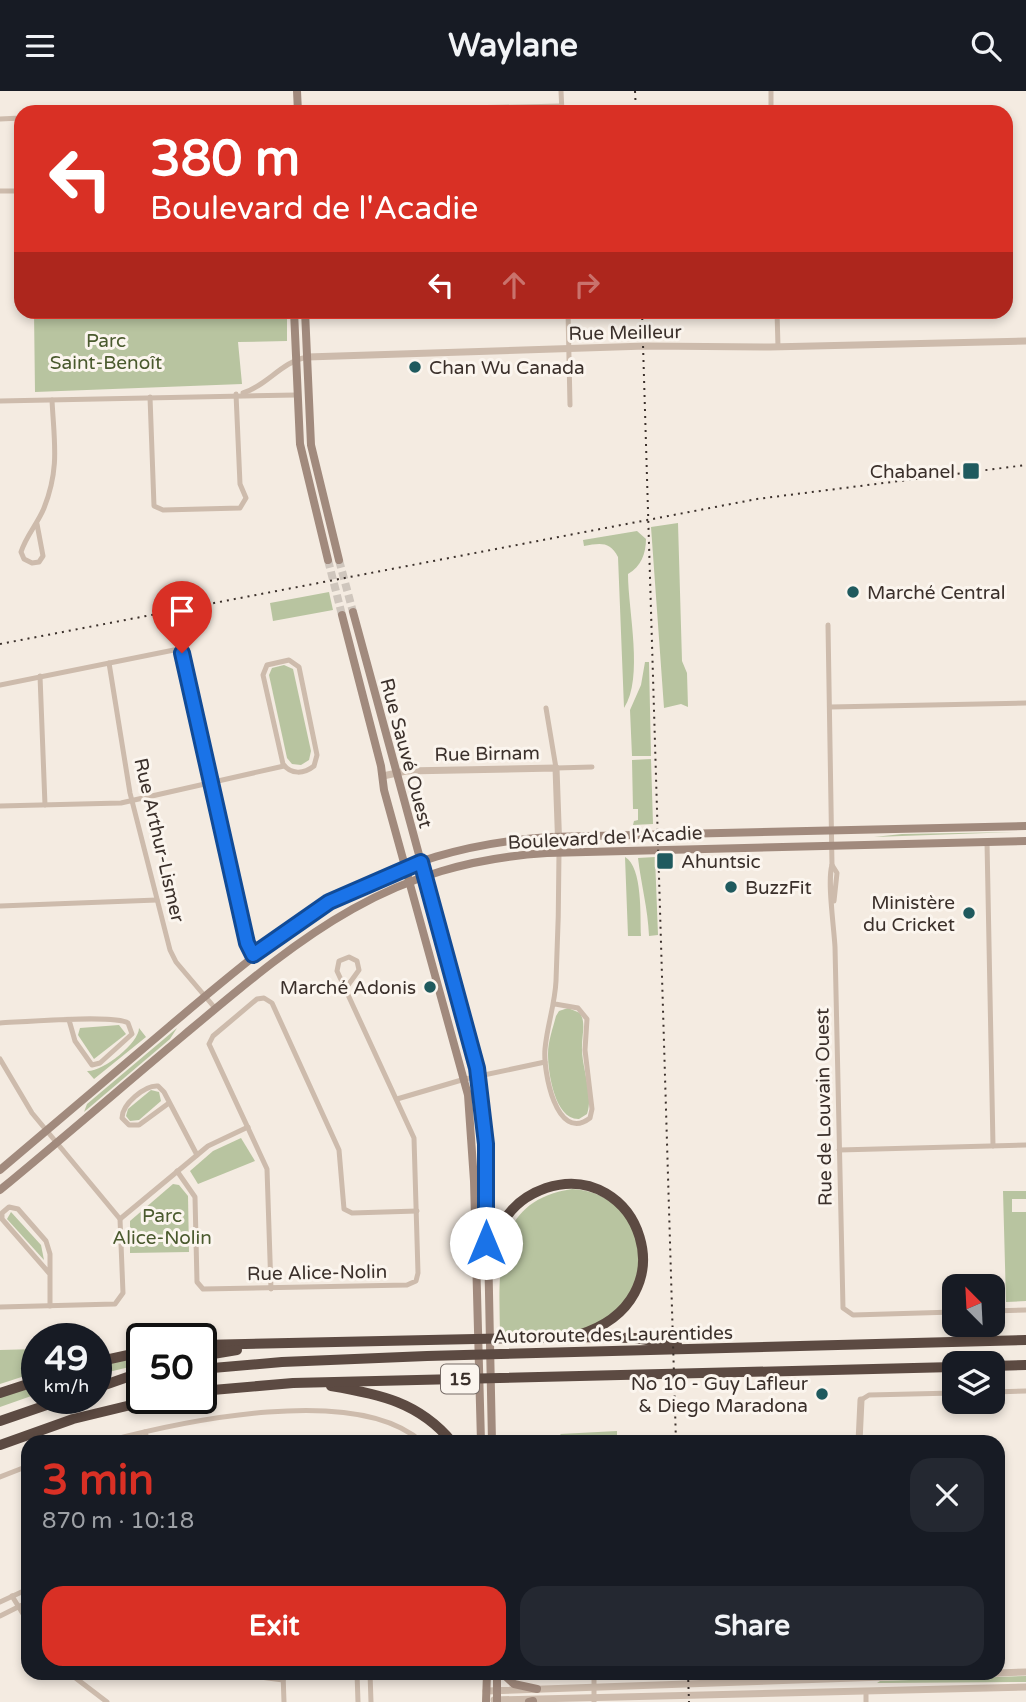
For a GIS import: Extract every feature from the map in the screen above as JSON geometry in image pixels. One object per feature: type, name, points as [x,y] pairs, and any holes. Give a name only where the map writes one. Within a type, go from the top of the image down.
[{"type":"highway","points":[[488,1272],[503,1223],[516,1206],[532,1194],[552,1187],[576,1185],[595,1189],[617,1203],[630,1216],[641,1241],[643,1263],[639,1285],[630,1303],[615,1318],[571,1337]]},
{"type":"highway","points":[[217,1345],[571,1337],[635,1338],[698,1349]]},
{"type":"highway","name":"Autoroute des Laurentides","points":[[217,1368],[302,1361],[1026,1341]]},
{"type":"highway","points":[[217,1353],[262,1345]]},
{"type":"highway","points":[[1005,1366],[1026,1366]]},
{"type":"highway","name":"15","points":[[217,1390],[306,1382],[942,1367]]},
{"type":"highway","points":[[306,1382],[373,1393],[397,1400],[426,1416],[445,1435]]},
{"type":"highway","points":[[0,1393],[21,1386]]},
{"type":"highway","points":[[28,1435],[73,1419],[126,1406]]},
{"type":"highway","points":[[0,1421],[21,1414]]},
{"type":"highway","points":[[0,1445],[21,1438]]},
{"type":"main road","points":[[294,319],[296,395],[302,455],[328,560]]},
{"type":"main road","points":[[305,319],[312,454],[339,560]]},
{"type":"main road","name":"Rue Sauvé Ouest","points":[[353,612],[478,1076],[486,1144],[492,1435]]},
{"type":"main road","name":"Rue Sauvé Ouest","points":[[342,615],[383,776],[384,790],[465,1079],[473,1148],[481,1435]]},
{"type":"main road","name":"Boulevard de l'Acadie","points":[[0,1170],[253,955],[329,902],[406,867],[498,842],[558,836],[1026,826]]},
{"type":"main road","name":"Boulevard de l'Acadie","points":[[0,1190],[215,1008],[311,932],[367,900],[426,876],[492,859],[559,852],[1026,841]]},
{"type":"main road","points":[[486,1698],[487,1680]]},
{"type":"main road","points":[[497,1698],[498,1680]]},
{"type":"main road","points":[[509,1680],[514,1684],[537,1689]]},
{"type":"street","points":[[568,319],[570,405]]},
{"type":"street","points":[[777,319],[778,347]]},
{"type":"street","name":"Rue Meilleur","points":[[236,394],[259,387],[295,359],[307,357],[662,345],[778,347],[1026,341]]},
{"type":"street","name":"Rue Meilleur","points":[[0,401],[236,394],[296,395]]},
{"type":"street","points":[[150,397],[154,506],[163,510],[240,508],[246,498],[240,484],[236,394]]},
{"type":"street","points":[[37,524],[43,556],[39,562],[32,563],[24,559],[21,552],[37,524],[51,486],[57,453],[52,400]]},
{"type":"street","name":"Rue de Louvain Ouest","points":[[828,625],[832,830],[830,890],[834,901],[842,1299],[845,1312],[853,1315],[942,1312]]},
{"type":"street","points":[[0,685],[181,651],[247,943],[253,955]]},
{"type":"street","points":[[0,806],[132,801],[284,766],[293,772],[305,772],[314,766],[317,757],[299,667],[289,660],[269,664],[263,673],[284,766]]},
{"type":"street","name":"Rue Arthur-Lismer","points":[[109,663],[132,801],[173,956],[215,1008]]},
{"type":"street","points":[[40,676],[45,804]]},
{"type":"street","points":[[830,708],[1026,703]]},
{"type":"street","points":[[546,708],[556,768],[559,852],[555,1003],[545,1047],[545,1062],[556,1109],[570,1122],[584,1122],[592,1112],[586,1055],[587,1021],[580,1009],[555,1003]]},
{"type":"street","name":"Rue Birnam","points":[[383,776],[396,773],[592,767]]},
{"type":"street","points":[[987,842],[993,1146]]},
{"type":"street","points":[[0,906],[157,900]]},
{"type":"street","name":"Rue Alice-Nolin","points":[[177,1171],[195,1196],[199,1286],[208,1290],[413,1284],[418,1273],[415,1141],[346,988],[337,966],[341,959],[349,957],[357,961],[359,969],[346,988]]},
{"type":"street","points":[[271,1289],[268,1173],[209,1042],[213,1035],[257,999],[266,998],[272,1005],[339,1150],[344,1209],[352,1213],[417,1211]]},
{"type":"street","points":[[0,1023],[69,1020],[123,1020],[132,1034],[100,1063],[92,1065],[72,1036],[69,1020]]},
{"type":"street","points":[[0,1059],[19,1094],[120,1219],[121,1300],[112,1305],[0,1307]]},
{"type":"street","points":[[397,1099],[465,1079],[545,1062]]},
{"type":"street","points":[[169,1103],[137,1125],[129,1125],[122,1118],[124,1108],[150,1086],[160,1087],[169,1103],[197,1155]]},
{"type":"street","points":[[120,1219],[212,1143],[247,1127]]},
{"type":"street","points":[[839,1150],[1026,1145]]},
{"type":"street","points":[[49,1273],[2,1219],[2,1213],[8,1208],[16,1208],[46,1241],[49,1252],[50,1306]]},
{"type":"street","points":[[1005,1311],[1026,1310]]},
{"type":"street","points":[[1005,1392],[1026,1391]]},
{"type":"street","points":[[859,1435],[861,1399],[869,1395],[942,1393]]},
{"type":"street","points":[[130,1435],[242,1416],[336,1412],[373,1416],[390,1421],[411,1435]]},
{"type":"street","points":[[145,1431],[146,1435]]},
{"type":"street","points":[[0,1477],[21,1469]]},
{"type":"street","points":[[0,1602],[21,1592]]},
{"type":"street","points":[[0,1616],[20,1606],[12,1596]]},
{"type":"street","points":[[1005,1673],[1026,1672]]},
{"type":"street","points":[[77,1680],[99,1700],[107,1702]]},
{"type":"street","points":[[283,1680],[284,1702]]},
{"type":"street","points":[[356,1680],[358,1702]]},
{"type":"street","points":[[370,1680],[371,1702]]},
{"type":"street","points":[[594,1680],[594,1701]]},
{"type":"street","points":[[497,1698],[537,1689],[753,1680]]},
{"type":"street","points":[[866,1680],[866,1702]]},
{"type":"street","points":[[486,1698],[594,1701],[1026,1687]]},
{"type":"green space","name":"Parc Saint-Benoît","points":[[34,319],[287,319],[287,341],[238,342],[242,384],[35,392]]},
{"type":"green space","points":[[678,523],[682,661],[687,673],[688,707],[681,704],[664,708],[651,527]]},
{"type":"green space","points":[[637,531],[646,539],[646,544],[639,564],[628,574],[634,662],[630,695],[624,708],[618,557],[608,546],[584,546],[583,540]]},
{"type":"green space","points":[[329,592],[333,610],[273,621],[270,603]]},
{"type":"green space","points":[[645,662],[649,662],[651,756],[632,756],[630,710],[641,685]]},
{"type":"green space","points":[[284,665],[293,669],[311,751],[309,760],[301,765],[292,764],[287,758],[269,675],[272,668]]},
{"type":"green space","points":[[651,759],[653,824],[633,825],[634,821],[638,820],[638,809],[633,809],[632,760]]},
{"type":"green space","points":[[1015,832],[874,837],[902,834]]},
{"type":"green space","points":[[625,857],[631,862],[638,881],[641,936],[628,936]]},
{"type":"green space","points":[[655,857],[658,935],[649,936],[638,858]]},
{"type":"green space","points":[[568,1008],[580,1013],[583,1025],[582,1054],[589,1106],[587,1114],[579,1119],[564,1112],[559,1104],[551,1083],[548,1062],[556,1016],[559,1011]]},
{"type":"green space","points":[[119,1025],[126,1034],[94,1059],[78,1035],[80,1028]]},
{"type":"green space","points":[[139,1028],[146,1037],[94,1079],[87,1071],[102,1067],[119,1055],[133,1041]]},
{"type":"green space","points":[[177,1028],[170,1039],[84,1112],[87,1104]]},
{"type":"green space","points":[[151,1090],[159,1092],[161,1101],[139,1120],[130,1121],[126,1116],[128,1109]]},
{"type":"green space","name":"Parc Alice-Nolin","points":[[241,1138],[255,1161],[198,1184],[190,1171],[213,1151]]},
{"type":"green space","name":"Parc Alice-Nolin","points":[[173,1184],[179,1185],[188,1196],[189,1252],[130,1253],[130,1221]]},
{"type":"green space","points":[[572,1189],[598,1195],[617,1207],[631,1225],[638,1246],[638,1268],[632,1290],[618,1309],[597,1324],[586,1328],[562,1332],[500,1334],[501,1263],[514,1223],[527,1208],[546,1196]]},
{"type":"green space","points":[[1003,1191],[1026,1191],[1026,1199],[1012,1199],[1012,1212],[1026,1212],[1026,1301],[1006,1302]]},
{"type":"green space","points":[[11,1212],[41,1245],[44,1260],[7,1219]]},
{"type":"green space","points":[[21,1349],[21,1377],[0,1384],[0,1350]]},
{"type":"green space","points":[[126,1358],[126,1368],[112,1371],[112,1361]]},
{"type":"green space","points":[[21,1389],[21,1400],[0,1407],[0,1396]]},
{"type":"green space","points":[[617,1431],[617,1435],[560,1434]]},
{"type":"green space","points":[[1026,1676],[1026,1682],[877,1683],[909,1680],[1005,1680],[1005,1677]]},
{"type":"tunnel","points":[[328,560],[342,615]]},
{"type":"tunnel","points":[[339,560],[353,612]]},
{"type":"railway","points":[[635,91],[636,105]]},
{"type":"railway","points":[[642,319],[676,1435]]},
{"type":"railway","points":[[0,644],[757,499],[1026,465]]},
{"type":"railway","points":[[688,1680],[689,1702]]},
{"type":"place","name":"Chan Wu Canada","points":[[415,367]]},
{"type":"place","name":"Chabanel","points":[[971,471]]},
{"type":"place","name":"Marché Central","points":[[853,592]]},
{"type":"place","name":"Ahuntsic","points":[[665,861]]},
{"type":"place","name":"BuzzFit","points":[[731,887]]},
{"type":"place","name":"Ministère du Cricket","points":[[969,913]]},
{"type":"place","name":"Marché Adonis","points":[[430,987]]},
{"type":"place","name":"No 10 - Guy Lafleur & Diego Maradona","points":[[822,1394]]},
{"type":"route","points":[[182,653],[247,943],[253,955],[329,902],[391,872],[421,862],[430,887],[477,1068],[486,1144],[486,1243]]}]
